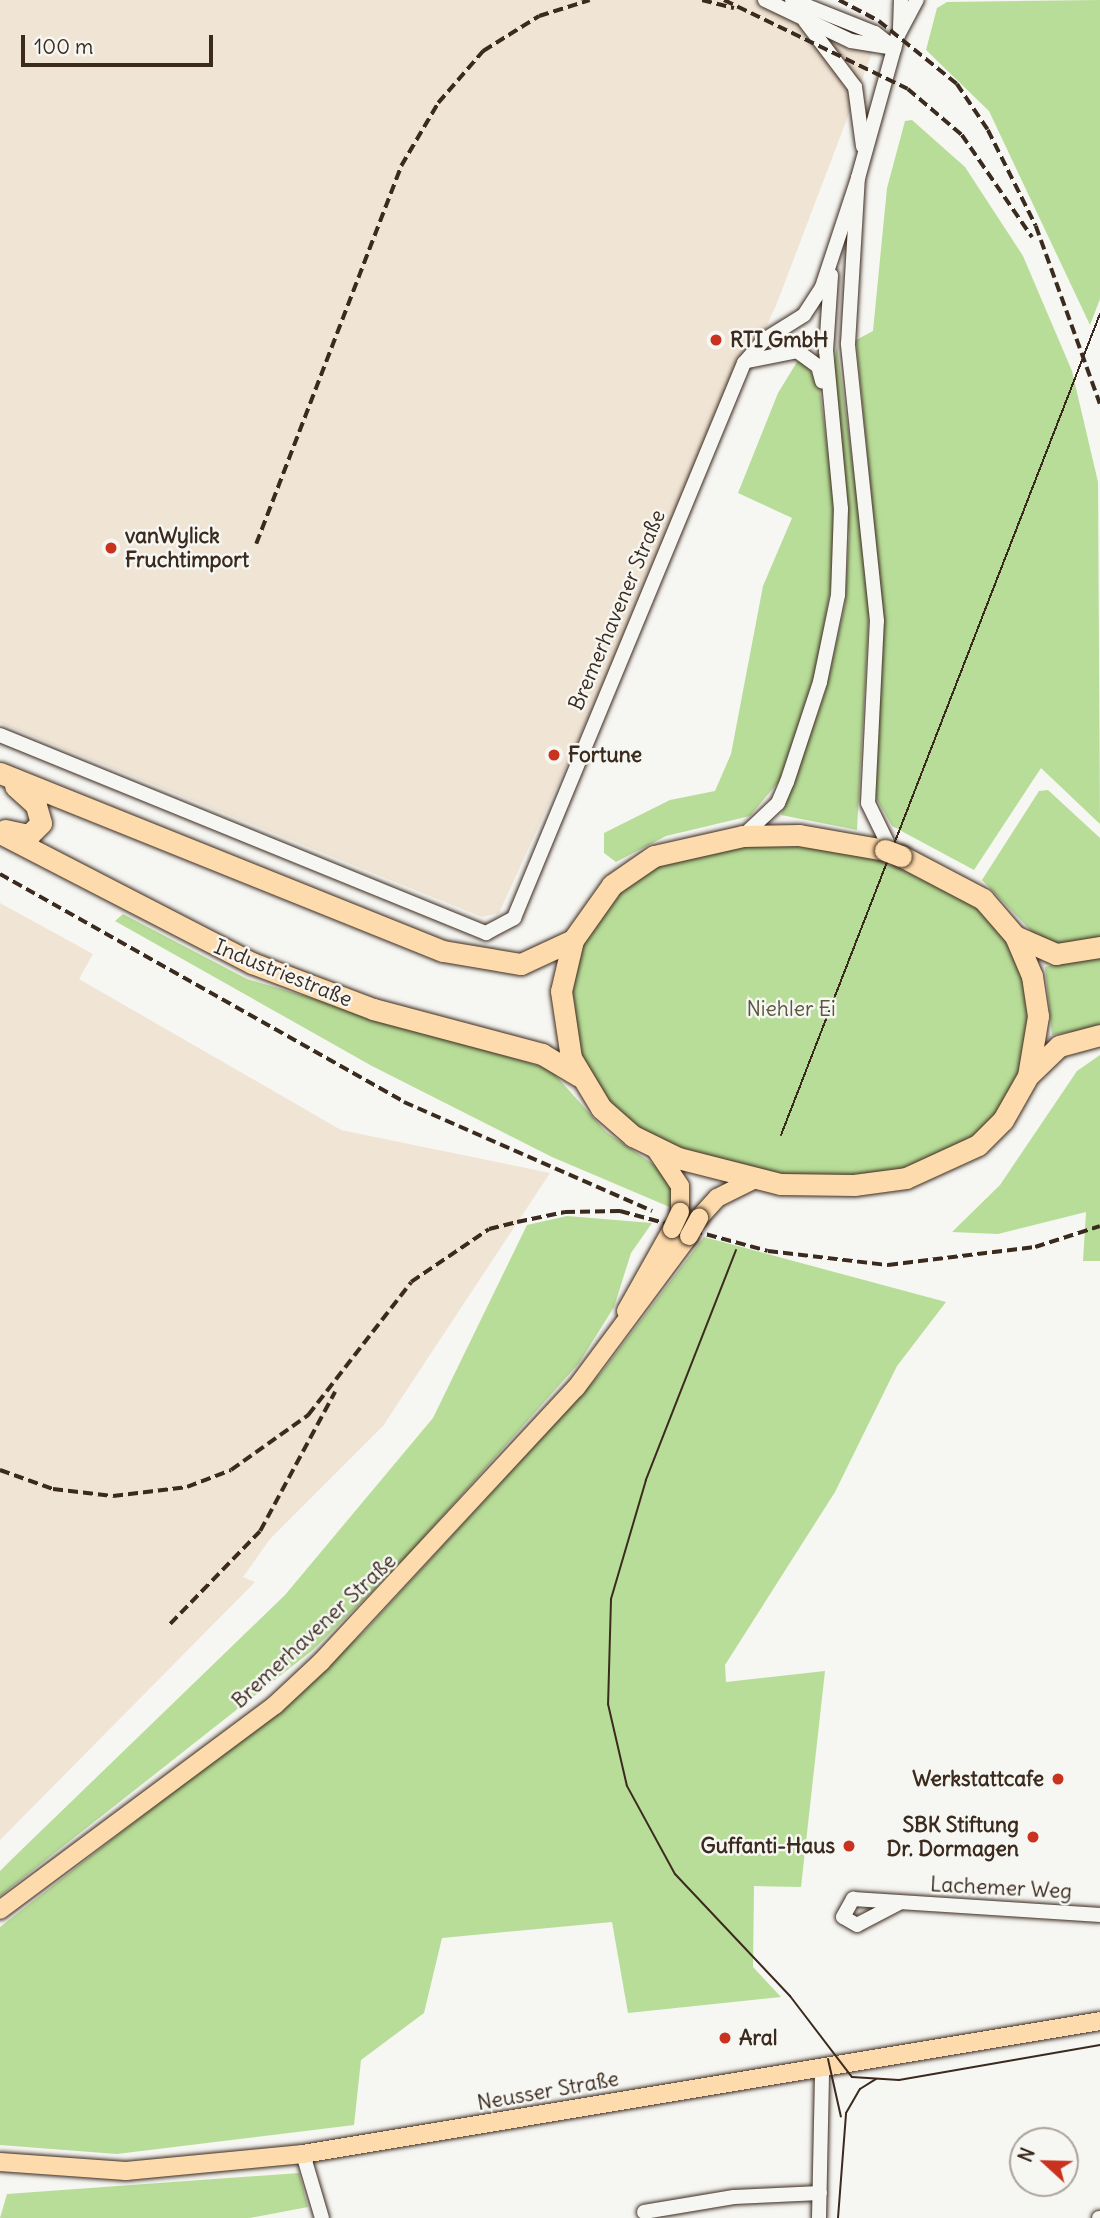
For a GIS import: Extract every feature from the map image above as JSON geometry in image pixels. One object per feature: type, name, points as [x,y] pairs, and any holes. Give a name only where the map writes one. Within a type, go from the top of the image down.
[{"type":"highway","points":[[0,775],[443,951],[522,964],[573,940]]},
{"type":"highway","points":[[0,775],[36,805],[41,822],[29,835],[0,831]]},
{"type":"highway","name":"Industriestraße","points":[[0,831],[252,963],[412,1021],[542,1054],[583,1083]]},
{"type":"highway","points":[[1100,947],[1056,954],[1015,936],[966,887],[891,850],[799,835],[743,836],[677,847],[618,880],[573,940],[561,1015],[583,1083],[618,1124],[654,1147],[753,1180],[812,1187],[906,1178],[968,1152],[1059,1046],[1100,1035]]},
{"type":"highway","points":[[1015,936],[1032,976],[1038,1016],[1020,1092]]},
{"type":"main road","name":"Bremerhavener Straße","points":[[654,1147],[680,1186],[681,1232]]},
{"type":"main road","name":"Bremerhavener Straße","points":[[0,1910],[284,1696],[413,1569],[615,1337],[650,1261],[699,1218],[717,1198],[753,1180]]},
{"type":"main road","name":"Neusser Straße","points":[[0,2162],[126,2171],[303,2154],[822,2071],[1100,2021]]},
{"type":"street","points":[[765,0],[851,41],[894,48]]},
{"type":"street","points":[[797,2],[821,0]]},
{"type":"street","points":[[901,0],[901,28]]},
{"type":"street","points":[[828,316],[804,315],[831,256],[858,178],[901,28],[917,0]]},
{"type":"street","points":[[797,2],[875,33],[894,48]]},
{"type":"street","points":[[805,21],[855,86],[862,163]]},
{"type":"street","points":[[858,178],[848,344],[877,621],[868,803],[891,850]]},
{"type":"street","points":[[743,836],[778,803],[787,782],[831,638],[841,548],[829,402],[828,316],[831,256]]},
{"type":"street","name":"Bremerhavener Straße","points":[[0,735],[443,918],[486,933],[514,918],[744,363],[764,340],[804,315]]},
{"type":"street","points":[[828,316],[848,344]]},
{"type":"street","points":[[744,363],[771,352],[797,351],[818,366],[829,402]]},
{"type":"street","name":"Lachemer Weg","points":[[899,1903],[1100,1915]]},
{"type":"street","points":[[819,2218],[822,2071]]},
{"type":"street","points":[[303,2154],[322,2218]]},
{"type":"street","points":[[644,2212],[734,2197],[820,2193]]},
{"type":"shaded area","points":[[0,0],[805,0],[880,32],[777,303],[499,913],[482,917],[0,723]]},
{"type":"shaded area","points":[[0,903],[93,954],[79,979],[341,1130],[550,1173],[383,1426],[270,1539],[243,1577],[255,1582],[0,1840]]},
{"type":"green space","points":[[1100,0],[1100,299],[1090,325],[989,111],[926,50],[937,8],[947,2]]},
{"type":"green space","points":[[912,120],[965,167],[1023,256],[1072,371],[1098,482],[1100,824],[1041,768],[974,870],[892,826],[875,796],[884,623],[856,340],[873,331],[887,188],[905,121]]},
{"type":"green space","points":[[837,345],[870,595],[857,830],[781,815],[825,693],[845,604],[849,536],[833,369]]},
{"type":"green space","points":[[800,357],[819,384],[833,493],[833,575],[816,670],[780,780],[750,816],[666,836],[616,862],[604,853],[604,833],[670,800],[715,791],[731,754],[763,586],[792,518],[738,493],[778,393]]},
{"type":"green space","points":[[1048,790],[1100,838],[1100,937],[1065,946],[1038,938],[982,880],[1039,791]]},
{"type":"green space","name":"Niehler Ei","points":[[789,842],[878,860],[971,898],[1009,941],[1029,999],[1025,1059],[993,1120],[952,1154],[875,1176],[757,1173],[672,1147],[619,1116],[582,1063],[568,1005],[578,950],[608,899],[640,872],[694,850]]},
{"type":"green space","points":[[123,914],[247,979],[550,1069],[606,1132],[659,1168],[672,1189],[672,1208],[552,1157],[372,1066],[115,921]]},
{"type":"green space","points":[[1100,953],[1100,1027],[1052,1035],[1045,967]]},
{"type":"green space","points":[[1100,1055],[1100,1261],[1083,1261],[1086,1212],[998,1234],[952,1232],[1000,1185],[1077,1071]]},
{"type":"green space","points":[[567,1216],[652,1223],[631,1253],[614,1307],[579,1363],[401,1563],[314,1649],[0,1896],[0,1871],[285,1595],[433,1418],[527,1225]]},
{"type":"green space","points":[[704,1237],[946,1302],[897,1366],[835,1492],[725,1665],[726,1682],[825,1671],[801,1887],[754,1886],[753,1967],[781,1997],[628,2013],[612,1922],[442,1938],[424,2013],[361,2060],[354,2125],[117,2154],[0,2145],[0,1927],[238,1741],[362,1634],[601,1373]]},
{"type":"green space","points":[[299,2173],[308,2207],[250,2218],[0,2218],[7,2194]]},
{"type":"tram line","points":[[781,1135],[1100,314]]},
{"type":"tram line","points":[[736,1250],[646,1480],[611,1599],[608,1704],[627,1786],[675,1874],[790,1996],[852,2077],[899,2080],[1100,2045]]},
{"type":"tram line","points":[[828,2059],[841,2117]]},
{"type":"tram line","points":[[838,2218],[846,2113],[860,2089],[876,2079]]},
{"type":"railway","points":[[256,544],[401,166],[438,103],[483,51],[539,16],[590,0]]},
{"type":"railway","points":[[702,0],[734,8]]},
{"type":"railway","points":[[724,0],[908,89],[962,135],[1032,237]]},
{"type":"railway","points":[[839,0],[879,21],[957,84],[988,130],[1036,226],[1100,404]]},
{"type":"railway","points":[[0,874],[404,1102],[652,1211]]},
{"type":"railway","points":[[0,1470],[53,1489],[113,1496],[187,1487],[231,1470],[308,1415],[411,1282],[489,1229],[517,1222],[565,1212],[620,1211],[768,1251],[888,1265],[1035,1247],[1100,1226]]},
{"type":"railway","points":[[170,1624],[260,1531],[335,1392]]},
{"type":"place","name":"RTI GmbH","points":[[716,340]]},
{"type":"place","name":"vanWylick Fruchtimport","points":[[111,548]]},
{"type":"place","name":"Fortune","points":[[554,755]]},
{"type":"place","name":"Werkstattcafe","points":[[1058,1779]]},
{"type":"place","name":"SBK Stiftung Dr. Dormagen","points":[[1033,1837]]},
{"type":"place","name":"Guffanti-Haus","points":[[849,1846]]},
{"type":"place","name":"Aral","points":[[725,2038]]}]
